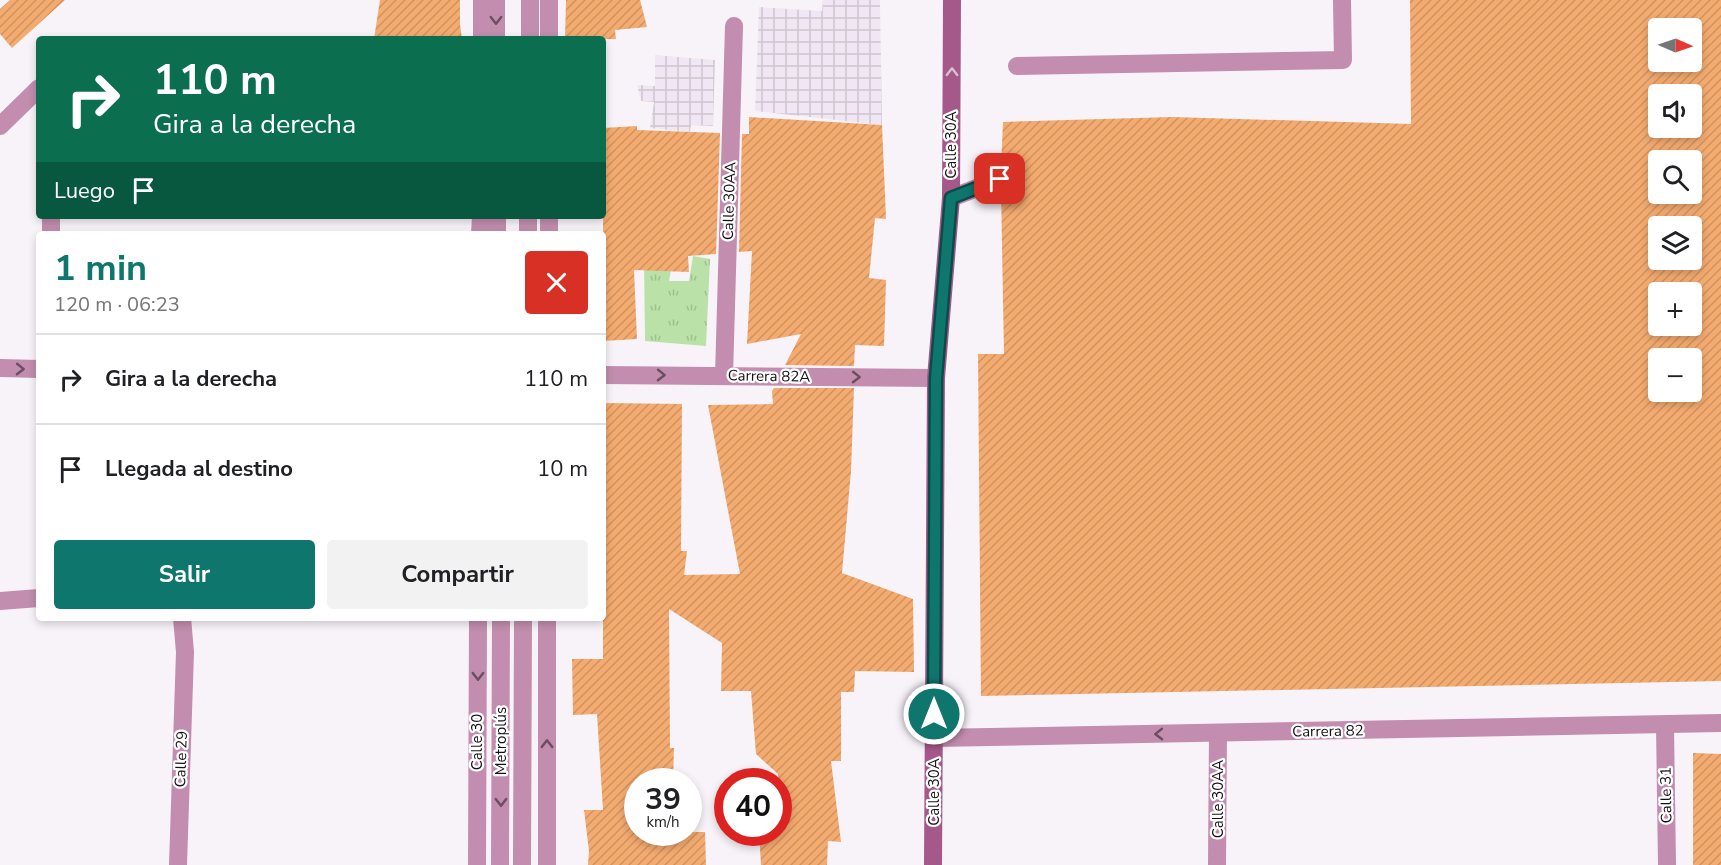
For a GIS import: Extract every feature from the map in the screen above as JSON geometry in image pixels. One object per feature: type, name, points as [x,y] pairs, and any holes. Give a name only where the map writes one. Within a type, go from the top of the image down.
[{"type":"street","points":[[482,0],[482,36]]},
{"type":"street","points":[[496,0],[496,36]]},
{"type":"street","points":[[530,0],[530,36]]},
{"type":"street","points":[[549,0],[549,36]]},
{"type":"street","name":"Calle 30A","points":[[933,865],[936,378],[951,198],[952,0]]},
{"type":"street","points":[[1017,66],[1343,60],[1342,0]]},
{"type":"street","name":"Calle 30AA","points":[[724,376],[734,26]]},
{"type":"street","points":[[0,126],[36,91]]},
{"type":"street","points":[[951,198],[1000,179]]},
{"type":"street","points":[[0,368],[36,369]]},
{"type":"street","name":"Carrera 82A","points":[[606,375],[936,378]]},
{"type":"street","points":[[0,601],[36,598]]},
{"type":"street","name":"Calle 29","points":[[178,865],[185,652],[182,621]]},
{"type":"street","name":"Calle 30","points":[[477,865],[478,621]]},
{"type":"street","name":"Metroplús","points":[[500,865],[501,621]]},
{"type":"street","name":"Metroplús","points":[[522,865],[523,621]]},
{"type":"street","points":[[547,621],[547,865]]},
{"type":"street","name":"Carrera 82","points":[[934,738],[1721,723]]},
{"type":"street","name":"Calle 31","points":[[1665,725],[1667,865]]},
{"type":"street","name":"Calle 30AA","points":[[1217,865],[1218,733]]},
{"type":"shaded area","points":[[823,0],[880,0],[882,125],[755,111],[759,7],[822,11]]},
{"type":"shaded area","points":[[655,55],[715,60],[713,126],[691,125],[690,132],[650,128],[654,102],[641,101],[637,85],[655,86]]},
{"type":"green space","points":[[644,256],[673,259],[669,281],[689,281],[693,256],[710,259],[706,346],[645,341]]},
{"type":"building","points":[[10,0],[65,0],[12,48],[0,34],[0,9]]},
{"type":"building","points":[[380,0],[460,0],[462,36],[374,36]]},
{"type":"building","points":[[566,0],[640,0],[647,27],[615,30],[616,39],[606,39],[606,36],[565,36]]},
{"type":"building","points":[[1410,0],[1721,0],[1721,681],[981,696],[978,354],[1004,354],[1001,191],[1008,186],[1011,180],[1007,171],[1001,168],[1003,122],[1172,117],[1411,124]]},
{"type":"building","points":[[749,117],[882,125],[886,219],[875,218],[869,278],[886,280],[884,346],[855,345],[854,366],[785,365],[801,334],[747,344],[752,251],[739,252],[742,134],[749,134]]},
{"type":"building","points":[[637,126],[637,130],[720,133],[716,254],[688,256],[689,272],[634,270],[637,339],[606,341],[606,231],[603,231],[603,219],[606,219],[606,128]]},
{"type":"building","points":[[774,388],[854,388],[851,471],[842,573],[913,599],[914,672],[855,671],[854,692],[841,692],[841,761],[831,761],[841,842],[828,841],[827,865],[761,865],[760,846],[792,846],[792,768],[771,768],[756,754],[751,691],[721,691],[722,643],[669,609],[670,748],[674,748],[673,768],[624,768],[624,846],[702,846],[702,832],[705,832],[706,865],[588,865],[589,851],[584,810],[603,810],[597,714],[573,715],[572,659],[603,659],[603,621],[606,621],[606,403],[682,404],[681,551],[687,551],[684,575],[740,574],[708,405],[773,404],[772,391]]},
{"type":"building","points":[[1693,753],[1721,754],[1721,865],[1693,865]]},
{"type":"route","points":[[934,714],[936,378],[951,198],[1000,179]]}]
